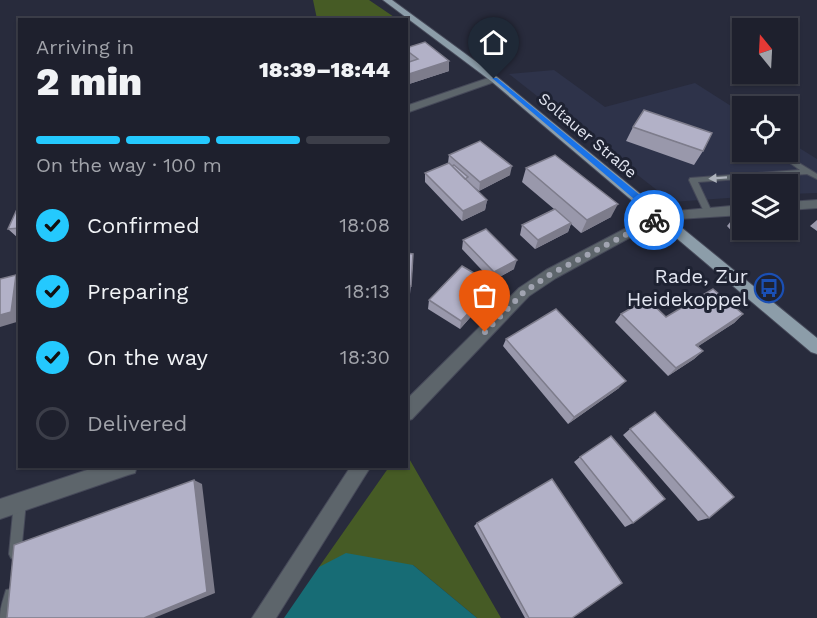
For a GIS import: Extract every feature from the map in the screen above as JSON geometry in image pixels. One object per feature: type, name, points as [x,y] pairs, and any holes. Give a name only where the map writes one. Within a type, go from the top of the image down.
[{"type":"main road","name":"Soltauer Straße","points":[[387,0],[494,79],[817,347]]},
{"type":"street","points":[[408,109],[494,79]]},
{"type":"street","points":[[798,205],[817,204]]},
{"type":"street","points":[[408,411],[524,292],[568,264],[660,216],[732,211]]},
{"type":"street","points":[[0,509],[122,468]]},
{"type":"street","points":[[262,618],[361,468]]},
{"type":"lane","points":[[792,162],[817,177]]},
{"type":"lane","points":[[708,212],[693,180],[808,172]]},
{"type":"lane","points":[[3,618],[10,598],[20,502]]},
{"type":"shaded area","points":[[313,0],[369,0],[396,18],[317,18]]},
{"type":"shaded area","points":[[554,70],[605,107],[695,83],[732,107],[732,162],[798,162],[798,147],[817,159],[817,193],[798,194],[798,174],[732,174],[732,198],[672,202],[509,74]]},
{"type":"shaded area","points":[[408,457],[501,618],[477,618],[413,565],[319,567],[388,468],[408,468]]},
{"type":"shaded area","points":[[346,553],[413,565],[477,618],[284,618],[319,567]]},
{"type":"building","points":[[425,42],[449,61],[408,74],[408,62],[418,59],[408,52],[408,47]]},
{"type":"building","points":[[644,110],[712,133],[703,151],[633,127]]},
{"type":"building","points":[[480,141],[512,166],[480,182],[449,155]]},
{"type":"building","points":[[555,155],[618,204],[587,220],[526,168]]},
{"type":"building","points":[[449,163],[487,200],[463,211],[425,173]]},
{"type":"building","points":[[454,165],[468,177],[465,179],[452,166]]},
{"type":"building","points":[[18,207],[18,228],[8,229]]},
{"type":"building","points":[[555,209],[571,223],[538,240],[522,225]]},
{"type":"building","points":[[486,229],[517,260],[494,272],[463,240]]},
{"type":"building","points":[[408,253],[413,254],[411,286],[408,285]]},
{"type":"building","points":[[462,266],[494,285],[461,321],[429,300]]},
{"type":"building","points":[[16,275],[11,312],[0,315],[0,279]]},
{"type":"building","points":[[713,289],[743,314],[696,345],[703,351],[676,368],[621,314],[647,299],[666,317]]},
{"type":"building","points":[[556,309],[626,381],[574,417],[506,339]]},
{"type":"building","points":[[655,412],[734,497],[709,518],[630,429]]},
{"type":"building","points":[[611,436],[665,499],[633,523],[580,457]]},
{"type":"building","points":[[552,479],[622,583],[572,618],[529,618],[477,523]]},
{"type":"building","points":[[194,480],[207,592],[144,618],[7,618],[14,545]]},
{"type":"way so far","points":[[485,332],[524,292],[551,274],[654,220]]},
{"type":"place","name":"Rade, Zur Heidekoppel","points":[[769,288]]},
{"type":"route","points":[[494,79],[660,216],[654,220]]}]
